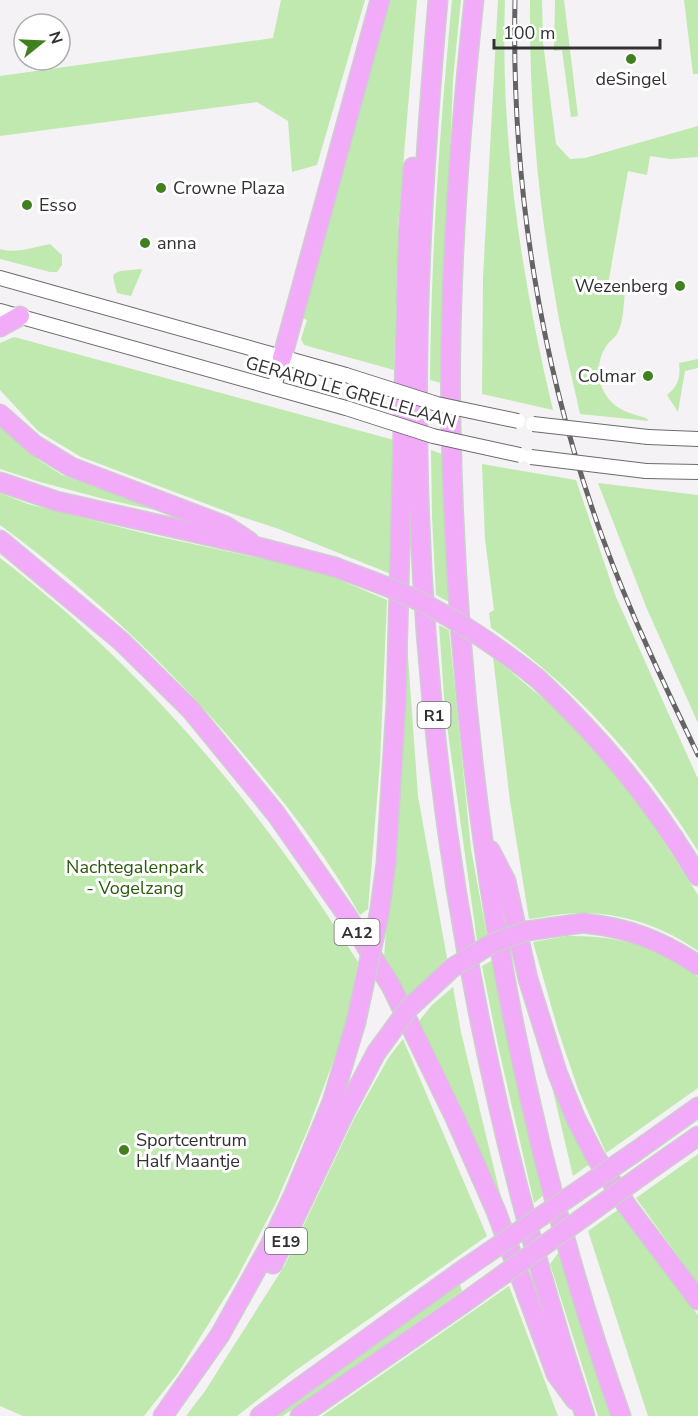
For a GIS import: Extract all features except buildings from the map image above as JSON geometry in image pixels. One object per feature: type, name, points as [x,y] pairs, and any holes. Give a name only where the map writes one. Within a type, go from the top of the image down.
[{"type":"highway","points":[[282,358],[380,0]]},
{"type":"highway","points":[[163,1416],[219,1335],[270,1245],[294,1194],[332,1102],[356,1022],[379,915],[386,864],[396,704],[408,235],[423,36],[437,0]]},
{"type":"highway","name":"R1","points":[[437,0],[426,141],[419,312],[418,453],[431,689],[464,935],[488,1060],[517,1186],[585,1415]]},
{"type":"highway","name":"R1","points":[[474,0],[458,183],[453,300],[451,422],[461,650],[475,779],[505,982],[543,1155],[576,1277],[621,1416]]},
{"type":"highway","points":[[0,327],[20,316]]},
{"type":"highway","points":[[0,414],[35,445],[71,467],[225,526],[258,546]]},
{"type":"highway","points":[[0,482],[77,507],[258,546],[335,567],[405,594],[443,614],[498,646],[572,711],[627,771],[658,813],[698,876]]},
{"type":"highway","name":"A12","points":[[0,540],[121,640],[191,710],[276,814],[341,908],[391,986],[437,1080],[496,1211],[556,1374],[585,1415]]},
{"type":"highway","points":[[483,836],[506,881],[528,979],[557,1072],[575,1118],[595,1156],[627,1206],[698,1300]]},
{"type":"highway","name":"E19","points":[[173,1416],[224,1349],[246,1314],[287,1239],[343,1116],[376,1053],[408,1009],[452,968],[493,943],[527,931],[583,923],[609,926],[642,934],[671,947],[698,964]]},
{"type":"highway","points":[[260,1416],[457,1274],[698,1107]]},
{"type":"highway","points":[[300,1416],[698,1136]]},
{"type":"street","name":"GERARD LE GRELLELAAN","points":[[0,278],[346,375],[436,404],[518,421],[586,431],[698,439]]},
{"type":"street","name":"GERARD LE GRELLELAAN","points":[[0,311],[346,408],[433,436],[520,455],[646,471],[698,472]]},
{"type":"street","points":[[274,388],[282,358]]},
{"type":"green space","points":[[281,0],[365,0],[317,165],[292,172],[288,121],[257,102],[0,136],[0,76],[29,72],[72,72],[72,66],[273,38]]},
{"type":"green space","points":[[390,0],[417,0],[398,226],[394,370],[304,345],[301,339],[307,320],[302,318]]},
{"type":"green space","points":[[452,0],[461,0],[453,79],[441,383],[430,380],[432,285]]},
{"type":"green space","points":[[498,0],[505,0],[506,103],[515,206],[531,309],[553,410],[482,394],[483,278]]},
{"type":"green space","points":[[530,0],[542,0],[543,42],[556,144],[570,159],[585,158],[698,126],[698,157],[670,159],[650,156],[647,175],[628,171],[607,290],[625,293],[619,329],[605,348],[600,363],[602,387],[610,401],[616,406],[649,421],[580,414],[558,316],[540,190],[531,76]]},
{"type":"green space","points":[[555,0],[564,0],[578,116],[571,117],[562,50],[554,51]]},
{"type":"green space","points":[[684,0],[698,0],[698,74],[693,74]]},
{"type":"green space","points":[[50,244],[62,255],[62,265],[57,272],[0,259],[0,249],[18,250]]},
{"type":"green space","points":[[141,269],[131,296],[117,293],[114,274],[120,271]]},
{"type":"green space","points":[[14,337],[394,440],[391,574],[279,529],[81,457],[38,431],[0,390],[0,343]]},
{"type":"green space","points":[[698,359],[698,368],[685,371],[678,412],[667,395],[678,381],[679,363]]},
{"type":"green space","points":[[0,427],[40,461],[62,475],[169,513],[104,499],[0,469]]},
{"type":"green space","points":[[431,450],[442,454],[449,602],[436,595]]},
{"type":"green space","points":[[482,464],[576,480],[616,597],[698,779],[698,851],[654,787],[606,729],[551,675],[491,628],[489,613],[494,610],[485,539]]},
{"type":"green space","points":[[598,483],[698,495],[698,723],[647,609]]},
{"type":"green space","points":[[0,493],[28,504],[151,535],[319,571],[387,600],[380,762],[368,909],[360,915],[325,858],[285,804],[199,703],[104,609],[0,525]]},
{"type":"green space","name":"Nachtegalenpark - Vogelzang","points":[[0,558],[104,647],[152,694],[197,744],[281,849],[358,962],[340,1043],[308,1129],[276,1203],[237,1278],[178,1373],[144,1416],[23,1416],[0,1406]]},
{"type":"green space","points":[[439,625],[449,630],[471,849],[487,936],[477,941],[445,711]]},
{"type":"green space","points":[[407,643],[418,796],[447,958],[406,998],[384,958]]},
{"type":"green space","points":[[493,657],[558,711],[613,770],[645,813],[698,895],[698,951],[657,928],[627,918],[595,913],[574,913],[529,919],[510,801]]},
{"type":"green space","points":[[567,936],[603,938],[636,944],[668,957],[698,977],[698,1088],[606,1153],[578,1089],[558,1030],[533,942]]},
{"type":"green space","points":[[493,960],[523,1113],[544,1195],[534,1203],[482,966]]},
{"type":"green space","points":[[453,987],[461,1032],[505,1214],[460,1107],[419,1021],[432,1005]]},
{"type":"green space","points":[[403,1039],[487,1236],[292,1373],[237,1416],[186,1416],[205,1391],[285,1265],[354,1119],[389,1057]]},
{"type":"green space","points":[[549,1074],[591,1163],[573,1176]]},
{"type":"green space","points":[[698,1154],[698,1284],[636,1198]]},
{"type":"green space","points":[[619,1209],[698,1315],[698,1416],[648,1416],[588,1231]]},
{"type":"green space","points":[[559,1252],[611,1416],[598,1416],[550,1264]]},
{"type":"green space","points":[[460,1284],[462,1291],[283,1416],[275,1416]]},
{"type":"green space","points":[[509,1286],[558,1416],[322,1416]]},
{"type":"railway","points":[[515,0],[515,69],[524,206],[546,341],[562,408],[581,474],[613,567],[698,755]]},
{"type":"place","name":"deSingel","points":[[631,59]]},
{"type":"place","name":"Crowne Plaza","points":[[161,188]]},
{"type":"place","name":"Esso","points":[[27,205]]},
{"type":"place","name":"anna","points":[[145,243]]},
{"type":"place","name":"Wezenberg","points":[[680,286]]},
{"type":"place","name":"Colmar","points":[[648,376]]},
{"type":"place","name":"Sportcentrum Half Maantje","points":[[124,1150]]}]
